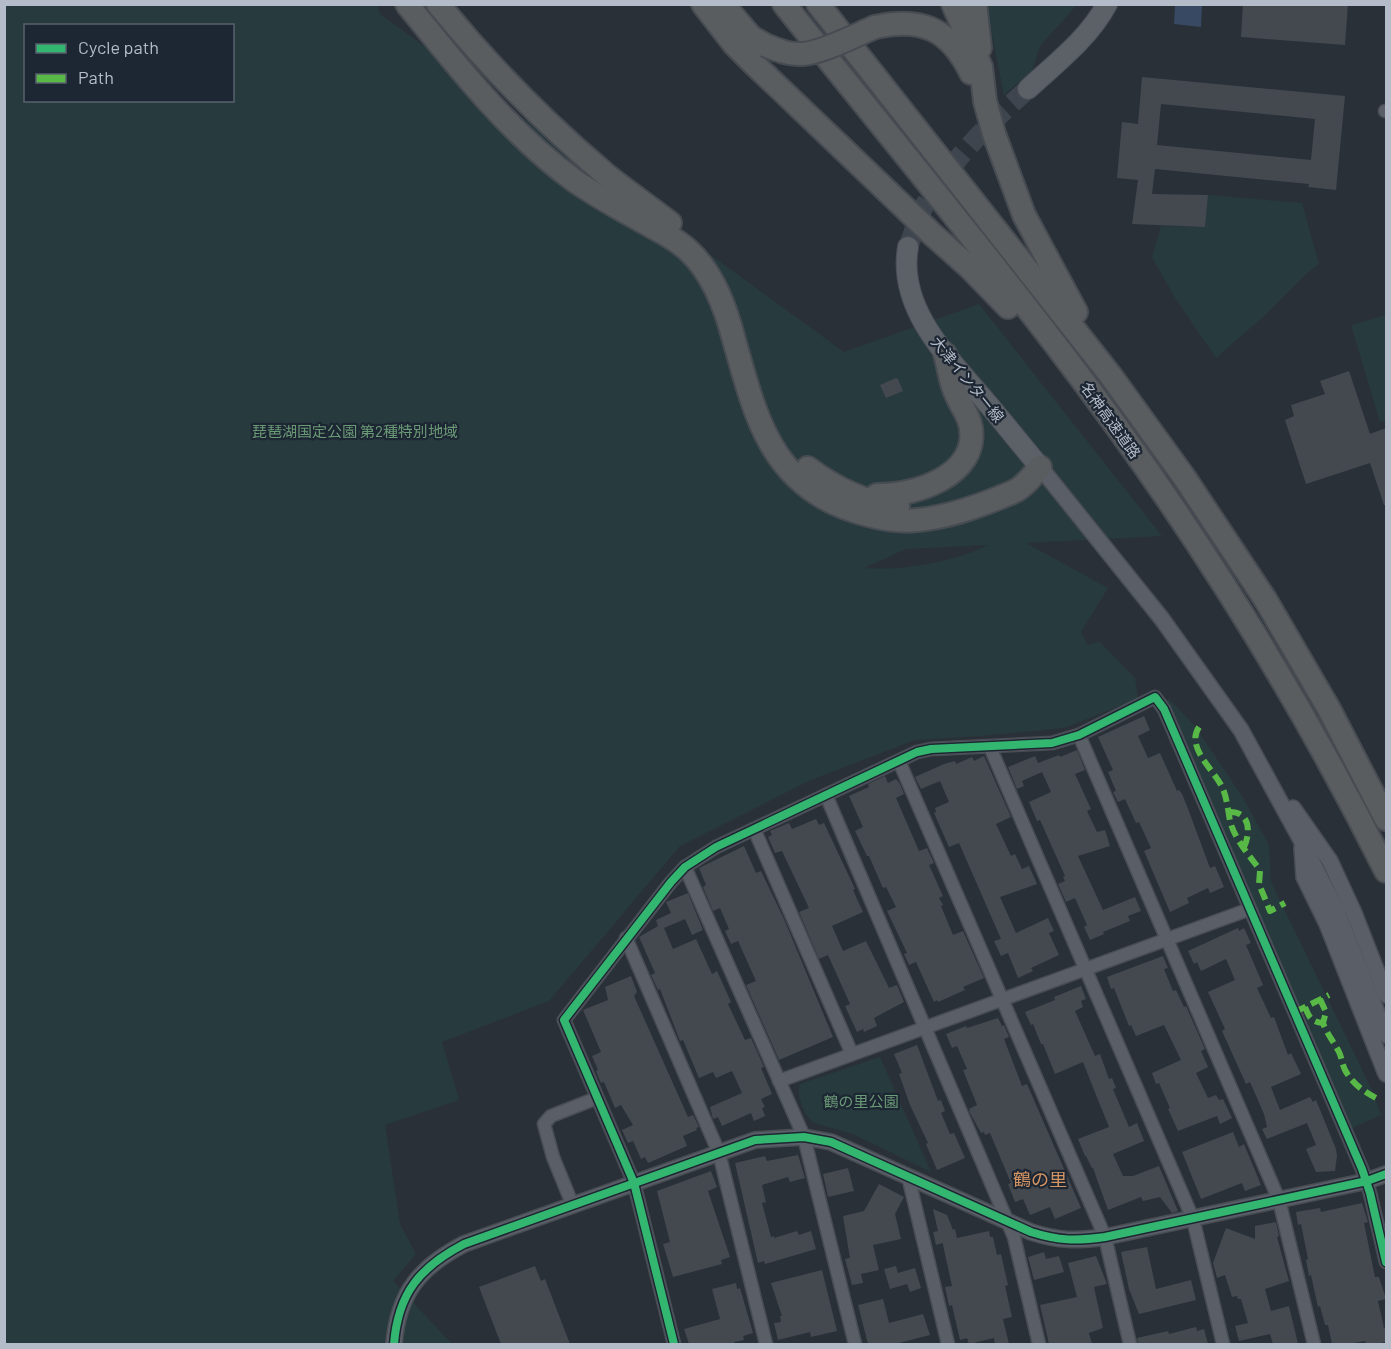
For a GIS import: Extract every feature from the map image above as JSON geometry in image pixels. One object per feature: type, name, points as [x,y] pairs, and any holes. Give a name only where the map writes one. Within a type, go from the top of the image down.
[{"type":"highway","points":[[407,4],[482,94],[518,133],[548,160],[577,182],[675,240],[691,253],[707,274],[727,315],[753,407],[771,447],[802,483],[835,504],[864,514],[882,519],[912,520],[951,515],[995,499],[1020,488],[1040,467]]},
{"type":"highway","points":[[438,4],[532,106],[603,172],[693,241],[710,258],[728,286],[742,317],[768,408],[780,434],[793,452],[824,480],[879,503],[894,506],[931,506],[967,496],[1040,467]]},
{"type":"highway","points":[[703,4],[735,44],[779,89],[998,295],[1051,359],[1106,434],[1196,542]]},
{"type":"highway","points":[[723,4],[752,37],[782,52],[801,54],[813,52],[875,27],[906,23],[919,24],[949,39],[964,58],[985,101],[1006,169],[1024,215],[1112,376]]},
{"type":"highway","name":"名神高速道路","points":[[784,4],[1062,353],[1115,424],[1196,542],[1286,685],[1330,763],[1386,871]]},
{"type":"highway","name":"名神高速道路","points":[[818,4],[1112,376],[1184,477],[1265,599],[1329,710],[1386,819]]},
{"type":"highway","points":[[953,4],[981,67]]},
{"type":"highway","points":[[975,4],[985,101]]},
{"type":"highway","points":[[852,492],[889,495],[924,488],[950,473],[970,451],[971,425],[955,393],[945,354]]},
{"type":"main road","points":[[1028,89],[1087,33],[1101,16],[1107,4]]},
{"type":"main road","name":"大津インター線","points":[[908,248],[906,275],[924,324],[945,354],[1040,467]]},
{"type":"street","points":[[1040,467],[1162,619],[1240,730],[1274,789],[1336,909],[1386,1035]]},
{"type":"street","points":[[674,1344],[634,1183],[564,1020],[685,867],[716,847],[917,752],[932,749],[1052,743],[1079,735],[1155,698],[1164,709],[1367,1181],[1386,1262]]},
{"type":"street","points":[[1079,735],[1279,1200],[1314,1344]]},
{"type":"street","points":[[990,747],[1193,1219],[1223,1344]]},
{"type":"street","points":[[899,761],[1105,1237],[1130,1344]]},
{"type":"street","points":[[1274,789],[1310,830],[1330,861],[1386,995]]},
{"type":"street","points":[[826,795],[1014,1237],[1039,1344]]},
{"type":"street","points":[[754,829],[852,1054]]},
{"type":"street","points":[[1301,840],[1304,877],[1327,924],[1386,1074]]},
{"type":"street","points":[[685,867],[804,1137],[855,1344]]},
{"type":"street","points":[[779,1081],[1250,909]]},
{"type":"street","points":[[627,938],[719,1153],[766,1344]]},
{"type":"street","points":[[573,1206],[553,1157],[544,1124],[551,1116],[597,1098]]},
{"type":"street","points":[[394,1344],[402,1303],[419,1276],[437,1259],[464,1244],[761,1139],[804,1137],[831,1142],[1031,1232],[1061,1240],[1075,1241],[1193,1219],[1367,1181],[1386,1174]]},
{"type":"street","points":[[908,1176],[948,1344]]},
{"type":"green space","name":"琵琶湖国定公園 第2種特別地域","points":[[5,5],[377,5],[380,14],[844,352],[979,304],[1162,536],[1026,543],[1108,588],[1081,632],[1088,645],[1099,641],[1135,678],[1138,699],[1064,728],[915,740],[811,780],[680,846],[549,1001],[442,1042],[459,1100],[385,1125],[400,1224],[416,1254],[393,1281],[452,1344],[5,1344]],"holes":[[[988,545],[944,561],[911,567],[864,568],[906,549]]]},
{"type":"green space","points":[[986,5],[1075,5],[1040,46],[1032,71],[1004,95]]},
{"type":"green space","points":[[1208,195],[1302,203],[1319,264],[1216,358],[1175,298],[1152,257],[1161,226],[1205,227]]},
{"type":"green space","points":[[1386,315],[1386,421],[1380,422],[1351,325]]},
{"type":"green space","points":[[1169,699],[1194,725],[1242,796],[1269,845],[1271,882],[1373,1092],[1381,1115],[1352,1128],[1166,700]]},
{"type":"green space","name":"鶴の里公園","points":[[880,1057],[931,1172],[853,1134],[814,1123],[804,1110],[799,1094],[800,1084]]},
{"type":"water","points":[[1175,5],[1202,5],[1201,27],[1174,24]]},
{"type":"building","points":[[1243,4],[1348,4],[1345,45],[1241,37]]},
{"type":"building","points":[[1142,77],[1345,96],[1336,190],[1308,187],[1309,184],[1155,169],[1152,194],[1208,195],[1205,227],[1132,224],[1138,180],[1117,178],[1122,122],[1138,124]],"holes":[[[1161,104],[1315,119],[1311,160],[1157,145]]]},
{"type":"building","points":[[1349,371],[1370,434],[1386,428],[1386,505],[1384,505],[1370,463],[1306,484],[1285,420],[1294,416],[1291,405],[1325,394],[1320,381]]},
{"type":"building","points":[[896,378],[903,391],[886,398],[880,385]]},
{"type":"building","points":[[1144,716],[1150,730],[1138,736],[1148,758],[1160,753],[1177,791],[1179,790],[1182,794],[1210,868],[1215,866],[1224,887],[1210,893],[1208,888],[1187,898],[1189,903],[1170,912],[1144,851],[1151,848],[1139,822],[1136,823],[1125,799],[1118,802],[1113,792],[1116,791],[1108,772],[1113,770],[1098,737]]},
{"type":"building","points":[[1077,750],[1085,770],[1075,774],[1091,809],[1087,811],[1097,832],[1105,830],[1110,846],[1078,856],[1103,910],[1135,897],[1141,911],[1128,916],[1130,921],[1090,940],[1084,927],[1087,925],[1075,898],[1066,902],[1058,884],[1065,881],[1063,877],[1065,876],[1040,820],[1037,821],[1029,802],[1051,792],[1042,772],[1022,781],[1024,786],[1017,789],[1008,767],[1035,756],[1038,763]]},
{"type":"building","points":[[984,756],[1011,817],[996,824],[1011,856],[1015,854],[1022,869],[1029,866],[1037,884],[1000,897],[1016,933],[1048,918],[1054,931],[1049,933],[1059,955],[1031,968],[1033,971],[1018,978],[1008,953],[1001,956],[994,941],[1001,939],[959,843],[949,847],[934,813],[935,808],[949,802],[940,781],[921,789],[915,777],[944,764],[955,761],[956,764],[972,757],[974,761]]},
{"type":"building","points":[[885,776],[888,783],[896,779],[900,784],[904,794],[896,798],[919,851],[927,848],[934,863],[929,865],[943,896],[939,898],[943,905],[941,906],[953,935],[963,931],[984,978],[963,987],[965,990],[938,1002],[937,1000],[934,1002],[916,962],[909,965],[904,954],[907,953],[887,911],[896,907],[886,887],[883,888],[855,831],[863,827],[849,796],[869,787],[868,784]]},
{"type":"building","points":[[816,819],[819,825],[824,823],[855,889],[853,890],[863,912],[832,926],[843,951],[866,941],[889,988],[897,985],[904,1002],[874,1018],[877,1026],[864,1032],[863,1029],[857,1032],[845,1006],[850,1004],[828,955],[819,959],[799,912],[809,908],[782,851],[775,853],[768,837],[772,835],[770,831],[789,823],[792,829]]},
{"type":"building","points":[[744,846],[756,873],[761,871],[784,919],[833,1037],[779,1060],[746,985],[756,981],[738,941],[731,944],[725,931],[729,929],[720,908],[713,911],[703,887],[706,885],[699,868]]},
{"type":"building","points":[[688,893],[703,930],[692,935],[685,919],[664,928],[673,949],[696,939],[712,974],[717,971],[731,1002],[728,1004],[745,1040],[751,1038],[764,1067],[761,1068],[772,1094],[761,1099],[765,1107],[762,1108],[765,1116],[754,1121],[751,1113],[722,1126],[718,1117],[713,1119],[710,1107],[742,1093],[732,1071],[716,1078],[713,1072],[699,1078],[683,1040],[680,1041],[660,989],[658,990],[651,975],[655,973],[639,937],[658,926],[656,920],[671,913],[666,902]]},
{"type":"building","points":[[1238,928],[1239,931],[1244,928],[1251,943],[1246,945],[1263,985],[1257,988],[1271,1018],[1274,1017],[1288,1055],[1291,1053],[1301,1074],[1271,1087],[1280,1110],[1310,1097],[1313,1102],[1316,1100],[1336,1149],[1335,1171],[1316,1172],[1306,1149],[1316,1145],[1307,1123],[1267,1139],[1262,1129],[1267,1127],[1264,1114],[1250,1082],[1246,1084],[1222,1031],[1225,1029],[1208,992],[1235,980],[1226,959],[1201,971],[1197,962],[1194,964],[1188,951]]},
{"type":"building","points":[[1163,956],[1168,968],[1164,969],[1173,991],[1176,990],[1184,1007],[1186,1006],[1205,1049],[1201,1051],[1208,1067],[1196,1073],[1208,1098],[1216,1095],[1219,1100],[1223,1099],[1232,1118],[1220,1124],[1217,1116],[1178,1131],[1159,1083],[1156,1084],[1152,1073],[1181,1060],[1164,1025],[1136,1036],[1131,1025],[1129,1026],[1114,988],[1111,989],[1107,977]]},
{"type":"building","points":[[631,976],[637,992],[634,996],[688,1117],[693,1115],[699,1127],[683,1136],[687,1146],[648,1163],[645,1157],[641,1159],[633,1141],[628,1143],[622,1130],[633,1125],[621,1105],[615,1108],[604,1082],[601,1083],[592,1056],[601,1052],[583,1010],[608,1000],[605,987]]},
{"type":"building","points":[[1081,986],[1086,999],[1081,1001],[1083,1007],[1075,1011],[1095,1056],[1100,1054],[1109,1079],[1112,1078],[1116,1088],[1113,1089],[1129,1127],[1137,1123],[1144,1141],[1113,1154],[1123,1176],[1133,1176],[1159,1166],[1178,1211],[1172,1213],[1160,1197],[1143,1201],[1141,1197],[1108,1210],[1093,1168],[1078,1139],[1109,1127],[1083,1062],[1055,1074],[1043,1044],[1025,1012]]},
{"type":"building","points":[[998,1018],[1009,1037],[1004,1039],[1022,1086],[1027,1084],[1081,1208],[1055,1219],[1050,1207],[1030,1215],[1023,1199],[1015,1202],[1008,1184],[1011,1183],[990,1133],[985,1135],[984,1132],[981,1133],[970,1113],[969,1109],[977,1105],[963,1070],[967,1069],[957,1046],[952,1048],[946,1034]]},
{"type":"building","points":[[917,1045],[938,1101],[941,1100],[945,1111],[941,1113],[950,1134],[954,1133],[965,1158],[937,1170],[926,1144],[928,1143],[910,1105],[899,1074],[902,1073],[894,1054]]},
{"type":"building","points":[[1233,1132],[1239,1147],[1244,1144],[1261,1185],[1245,1191],[1242,1183],[1201,1199],[1182,1152]]},
{"type":"building","points":[[798,1155],[805,1178],[790,1182],[788,1177],[762,1185],[766,1202],[762,1203],[771,1237],[797,1231],[799,1235],[811,1231],[816,1249],[765,1264],[764,1261],[758,1263],[735,1163],[765,1156],[767,1161]]},
{"type":"building","points":[[848,1168],[854,1191],[828,1197],[823,1174]]},
{"type":"building","points":[[711,1171],[717,1187],[708,1191],[730,1257],[721,1260],[722,1264],[673,1277],[663,1244],[670,1242],[657,1191]]},
{"type":"building","points":[[879,1184],[904,1197],[895,1214],[901,1239],[873,1245],[879,1270],[861,1274],[863,1283],[852,1285],[845,1259],[850,1258],[843,1216],[864,1211]]},
{"type":"building","points":[[1362,1203],[1368,1222],[1364,1223],[1375,1277],[1379,1277],[1386,1299],[1378,1301],[1384,1328],[1386,1327],[1386,1342],[1332,1344],[1328,1325],[1325,1325],[1320,1306],[1318,1307],[1311,1275],[1309,1276],[1301,1224],[1298,1225],[1296,1212],[1320,1208],[1321,1212]]},
{"type":"building","points":[[933,1209],[947,1215],[957,1238],[989,1231],[990,1237],[993,1237],[997,1255],[1001,1254],[1008,1285],[1005,1286],[1012,1317],[1003,1319],[1009,1344],[995,1344],[994,1338],[969,1344],[967,1338],[960,1340],[952,1305],[949,1306],[945,1287],[952,1286],[943,1243],[936,1245],[933,1232],[938,1231]]},
{"type":"building","points":[[1276,1222],[1279,1236],[1277,1237],[1289,1281],[1265,1289],[1271,1311],[1289,1306],[1298,1344],[1273,1344],[1270,1334],[1239,1341],[1235,1326],[1248,1323],[1241,1299],[1237,1296],[1232,1297],[1225,1275],[1217,1278],[1213,1263],[1226,1228],[1255,1239],[1255,1226]]},
{"type":"building","points":[[1147,1247],[1156,1289],[1191,1280],[1196,1300],[1139,1314],[1129,1289],[1121,1252]]},
{"type":"building","points":[[1044,1252],[1046,1259],[1059,1256],[1064,1272],[1034,1280],[1028,1257]]},
{"type":"building","points":[[1096,1256],[1107,1284],[1094,1287],[1103,1328],[1089,1333],[1092,1344],[1049,1344],[1040,1305],[1077,1297],[1068,1263]]},
{"type":"building","points":[[535,1266],[541,1281],[545,1279],[570,1344],[501,1344],[479,1287]]},
{"type":"building","points":[[896,1266],[898,1273],[915,1268],[921,1288],[910,1292],[907,1284],[890,1289],[884,1269]]},
{"type":"building","points":[[822,1270],[837,1331],[811,1337],[810,1332],[778,1340],[774,1323],[781,1322],[780,1316],[782,1316],[771,1283]]},
{"type":"building","points":[[736,1283],[737,1289],[740,1288],[753,1333],[743,1336],[744,1340],[734,1342],[735,1344],[689,1344],[684,1329],[720,1319],[712,1289]]},
{"type":"building","points":[[883,1299],[889,1323],[923,1314],[930,1335],[895,1344],[868,1344],[858,1305]]},
{"type":"building","points":[[1196,1327],[1197,1331],[1204,1329],[1208,1344],[1138,1344],[1137,1338],[1168,1331],[1169,1334]]},
{"type":"tunnel","points":[[908,247],[923,208],[945,175],[984,130],[1028,89]]},
{"type":"marked path","points":[[1199,727],[1196,735],[1198,751],[1223,789],[1234,833],[1260,871],[1259,884],[1270,911],[1285,903]]},
{"type":"marked path","points":[[1229,812],[1241,815],[1245,819],[1248,835],[1244,847]]},
{"type":"marked path","points":[[1295,1012],[1329,995]]},
{"type":"marked path","points":[[1320,999],[1326,1012],[1323,1023],[1339,1052],[1345,1070],[1360,1088],[1380,1100]]},
{"type":"marked path","points":[[1305,1007],[1311,1018],[1323,1023]]},
{"type":"cycle path","points":[[674,1344],[634,1183],[564,1020],[671,882],[685,867],[716,847],[917,752],[931,749],[1052,743],[1079,735],[1155,697],[1164,709],[1362,1169],[1386,1262]]},
{"type":"cycle path","points":[[394,1344],[400,1310],[414,1284],[435,1262],[464,1244],[755,1140],[804,1137],[831,1142],[1031,1232],[1068,1239],[1105,1237],[1367,1181],[1386,1174]]},
{"type":"district","name":"鶴の里","points":[[1040,1179]]}]
